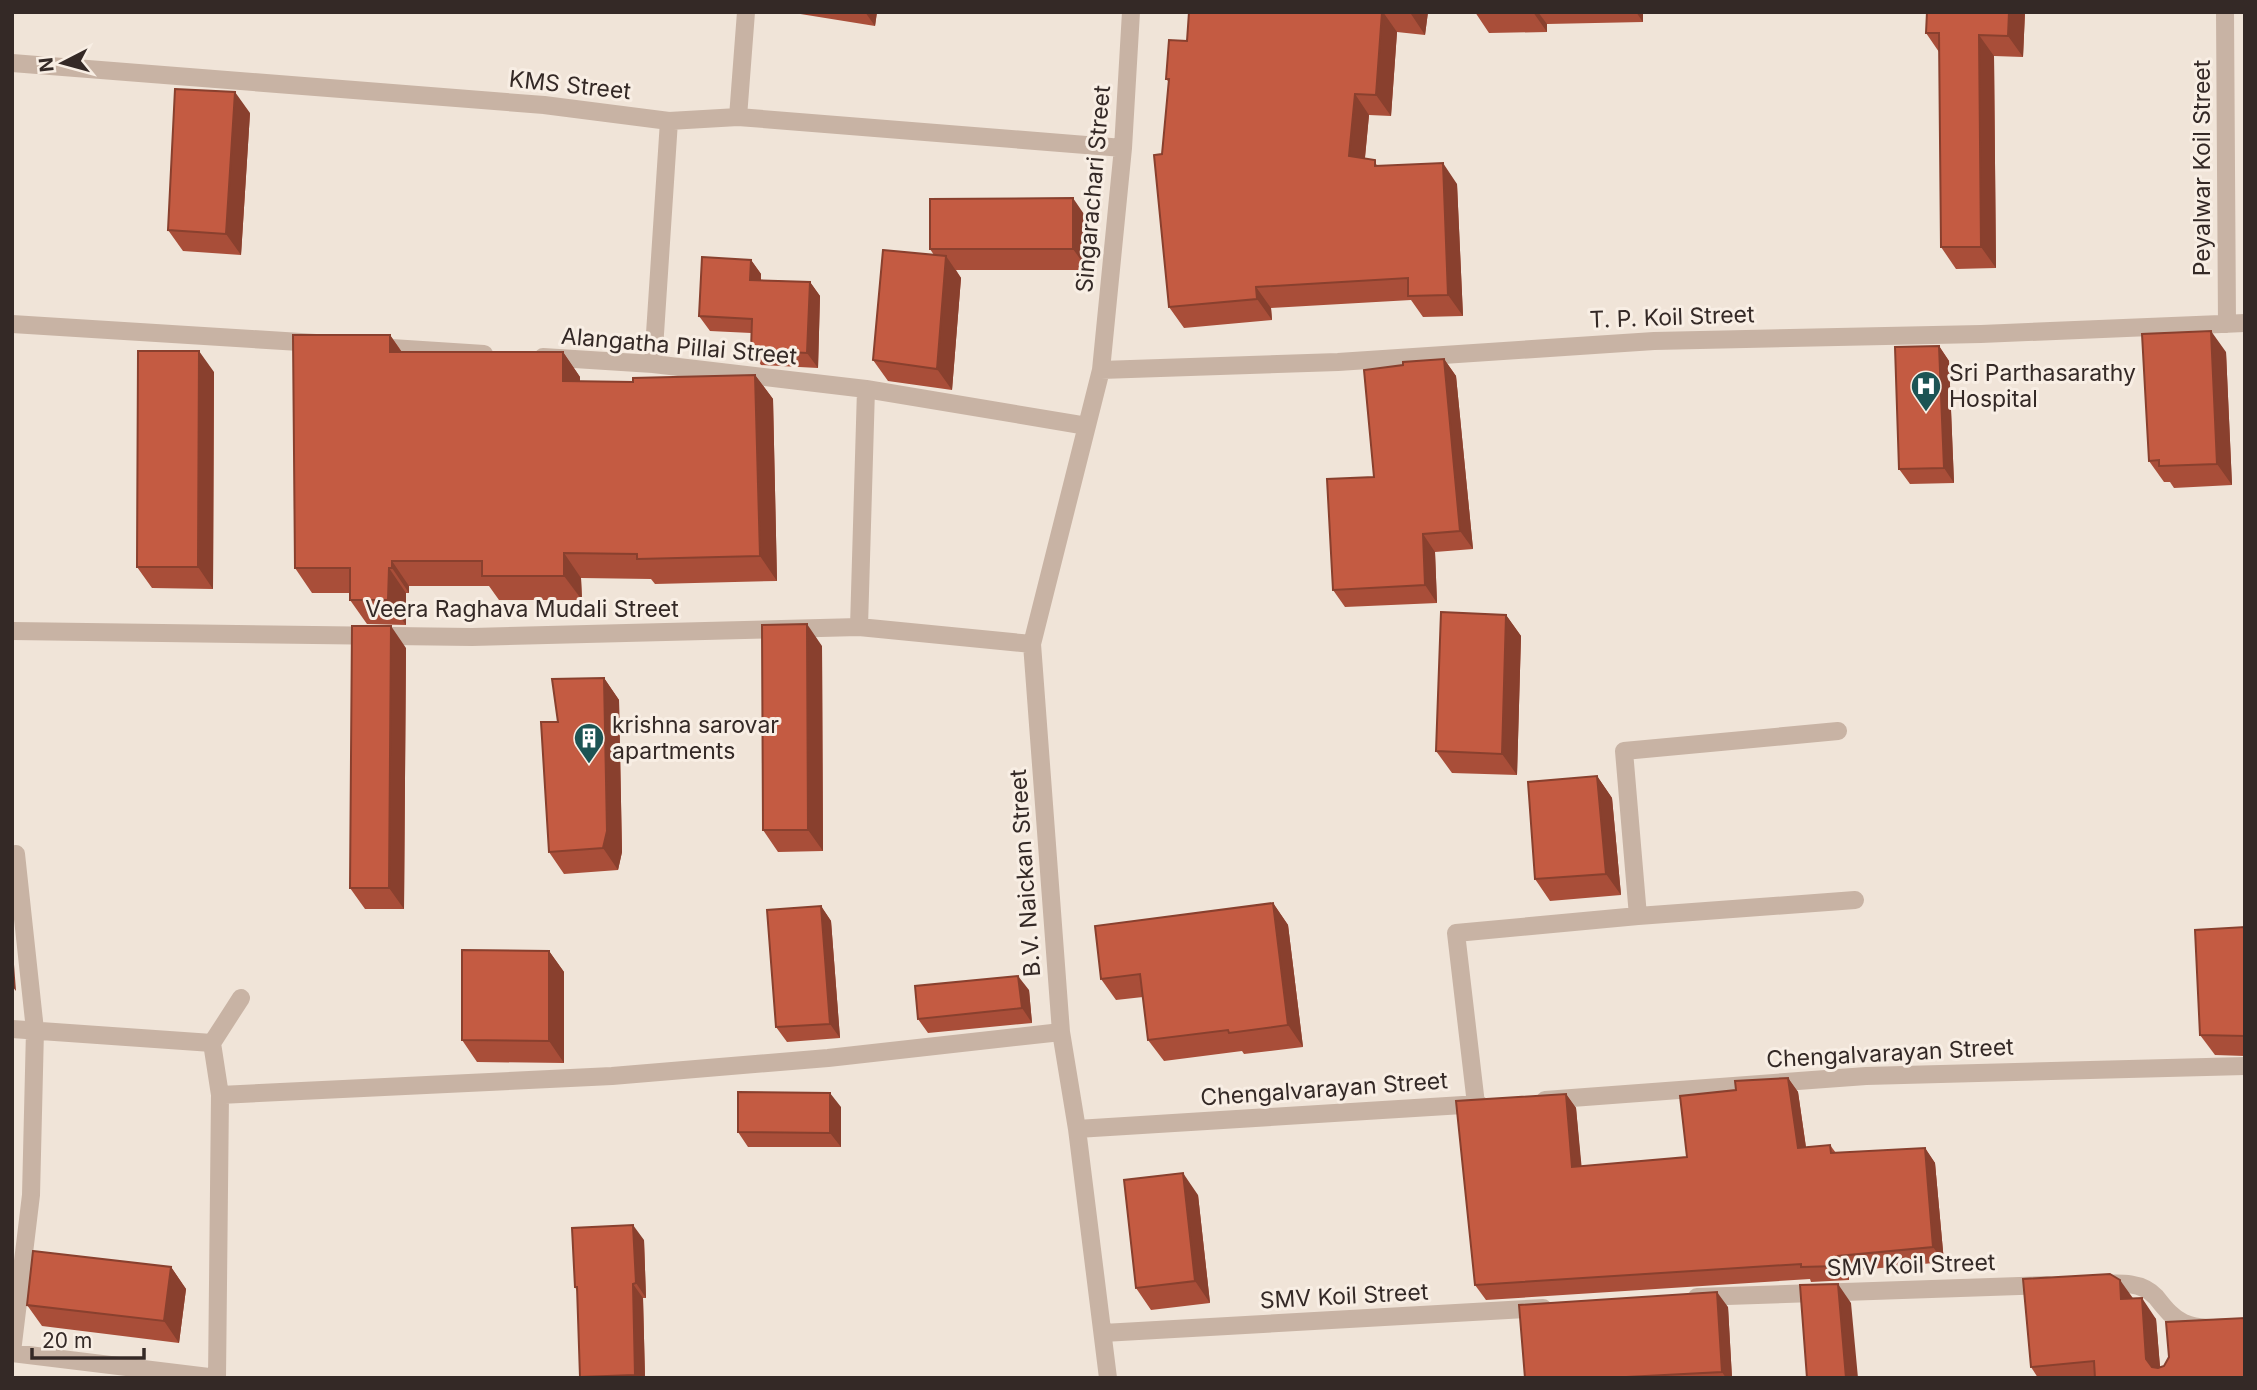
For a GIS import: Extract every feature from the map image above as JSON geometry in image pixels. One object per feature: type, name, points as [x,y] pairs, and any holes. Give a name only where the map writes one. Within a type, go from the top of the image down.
[{"type":"street","points":[[738,117],[746,12]]},
{"type":"street","name":"Singarachari Street","points":[[1101,370],[1123,148],[1131,12]]},
{"type":"street","name":"Peyalwar Koil Street","points":[[2225,12],[2236,323]]},
{"type":"street","name":"KMS Street","points":[[12,63],[544,105],[669,121],[738,117],[1123,148]]},
{"type":"street","points":[[653,365],[669,121]]},
{"type":"street","name":"T. P. Koil Street","points":[[1101,370],[1338,362],[1654,341],[1981,334],[2236,323]]},
{"type":"street","points":[[12,324],[333,344]]},
{"type":"street","points":[[361,346],[500,355]]},
{"type":"street","name":"Alangatha Pillai Street","points":[[528,356],[653,365],[866,390],[1087,426]]},
{"type":"street","name":"B.V. Naickan Street","points":[[1101,370],[1032,644],[1061,1032],[1077,1129],[1108,1378]]},
{"type":"street","points":[[859,627],[866,390]]},
{"type":"street","name":"Veera Raghava Mudali Street","points":[[12,631],[472,637],[859,627],[1032,644]]},
{"type":"street","points":[[1838,731],[1624,751],[1638,916],[1855,900]]},
{"type":"street","points":[[16,854],[35,1030],[31,1195],[12,1352],[217,1378],[220,1095],[212,1043],[241,998]]},
{"type":"street","name":"Chengalvarayan Street","points":[[1077,1129],[1483,1104],[1456,933],[1638,916]]},
{"type":"street","points":[[12,1029],[212,1043]]},
{"type":"street","points":[[220,1095],[612,1076],[828,1058],[1061,1032]]},
{"type":"street","name":"Chengalvarayan Street","points":[[1532,1100],[1866,1076],[2245,1066]]},
{"type":"street","points":[[12,1193],[31,1195]]},
{"type":"street","points":[[2088,1284],[2130,1283],[2153,1294],[2166,1311],[2183,1323],[2200,1327],[2245,1327]]},
{"type":"street","name":"SMV Koil Street","points":[[1686,1298],[2060,1285]]},
{"type":"street","name":"SMV Koil Street","points":[[1103,1333],[1563,1306]]},
{"type":"street","points":[[2166,1311],[2169,1338]]},
{"type":"building","points":[[1189,12],[1382,12],[1376,95],[1355,94],[1349,156],[1375,160],[1375,166],[1443,163],[1448,295],[1408,296],[1408,278],[1256,287],[1257,299],[1169,307],[1154,155],[1162,154],[1169,79],[1166,79],[1169,40],[1187,41]]},
{"type":"building","points":[[1927,12],[2009,12],[2008,36],[1979,35],[1981,247],[1941,247],[1939,33],[1926,33]]},
{"type":"building","points":[[175,89],[235,92],[226,234],[168,230]]},
{"type":"building","points":[[1073,198],[1073,249],[930,249],[930,199]]},
{"type":"building","points":[[883,250],[946,256],[937,369],[873,360]]},
{"type":"building","points":[[702,257],[751,260],[750,280],[810,282],[807,353],[751,350],[752,319],[699,316]]},
{"type":"building","points":[[2211,331],[2217,464],[2159,466],[2159,460],[2149,461],[2142,334]]},
{"type":"building","points":[[293,335],[390,335],[390,352],[563,352],[563,381],[633,382],[633,378],[755,375],[760,556],[637,559],[637,554],[564,553],[564,576],[482,576],[482,561],[392,561],[392,568],[389,568],[388,600],[350,600],[350,568],[295,568]]},
{"type":"building","points":[[1939,346],[1944,468],[1899,469],[1895,347]]},
{"type":"building","points":[[138,351],[199,351],[198,567],[137,567]]},
{"type":"building","points":[[1444,359],[1460,531],[1423,534],[1425,585],[1333,590],[1327,479],[1374,477],[1364,370],[1403,365],[1403,362]]},
{"type":"building","points":[[1441,612],[1506,615],[1502,754],[1436,751]]},
{"type":"building","points":[[807,624],[808,830],[763,830],[762,625]]},
{"type":"building","points":[[352,626],[391,626],[389,888],[350,888]]},
{"type":"building","name":"krishna sarovar apartments","points":[[604,678],[607,831],[603,848],[549,852],[541,722],[558,722],[552,679]]},
{"type":"building","points":[[1597,776],[1606,874],[1535,879],[1528,782]]},
{"type":"building","points":[[1273,903],[1288,1025],[1148,1040],[1140,974],[1101,979],[1095,926]]},
{"type":"building","points":[[821,906],[830,1024],[776,1027],[767,910]]},
{"type":"building","points":[[2245,927],[2245,1036],[2200,1035],[2195,930]]},
{"type":"building","points":[[462,950],[549,951],[549,1041],[462,1040]]},
{"type":"building","points":[[1018,976],[1022,1008],[918,1019],[915,986]]},
{"type":"building","points":[[1788,1078],[1798,1148],[1830,1145],[1831,1153],[1925,1148],[1933,1247],[1838,1256],[1839,1266],[1801,1267],[1801,1264],[1475,1285],[1456,1101],[1566,1094],[1572,1167],[1687,1157],[1680,1096],[1736,1090],[1735,1081]]},
{"type":"building","points":[[738,1092],[830,1093],[830,1133],[738,1132]]},
{"type":"building","points":[[1183,1173],[1195,1281],[1136,1288],[1124,1180]]},
{"type":"building","points":[[633,1225],[636,1283],[633,1284],[635,1375],[580,1377],[572,1228]]},
{"type":"building","points":[[33,1251],[171,1267],[164,1321],[27,1305]]},
{"type":"building","points":[[2110,1274],[2120,1280],[2121,1299],[2142,1298],[2146,1359],[2152,1367],[2164,1366],[2169,1357],[2166,1322],[2245,1318],[2245,1378],[2095,1378],[2094,1361],[2031,1367],[2023,1279]]},
{"type":"building","points":[[1838,1284],[1846,1378],[1807,1378],[1800,1285]]},
{"type":"building","points":[[1717,1292],[1722,1372],[1607,1378],[1525,1378],[1519,1305]]},
{"type":"place","name":"Sri Parthasarathy Hospital","points":[[1926,413]]},
{"type":"place","name":"krishna sarovar apartments","points":[[589,765]]}]
